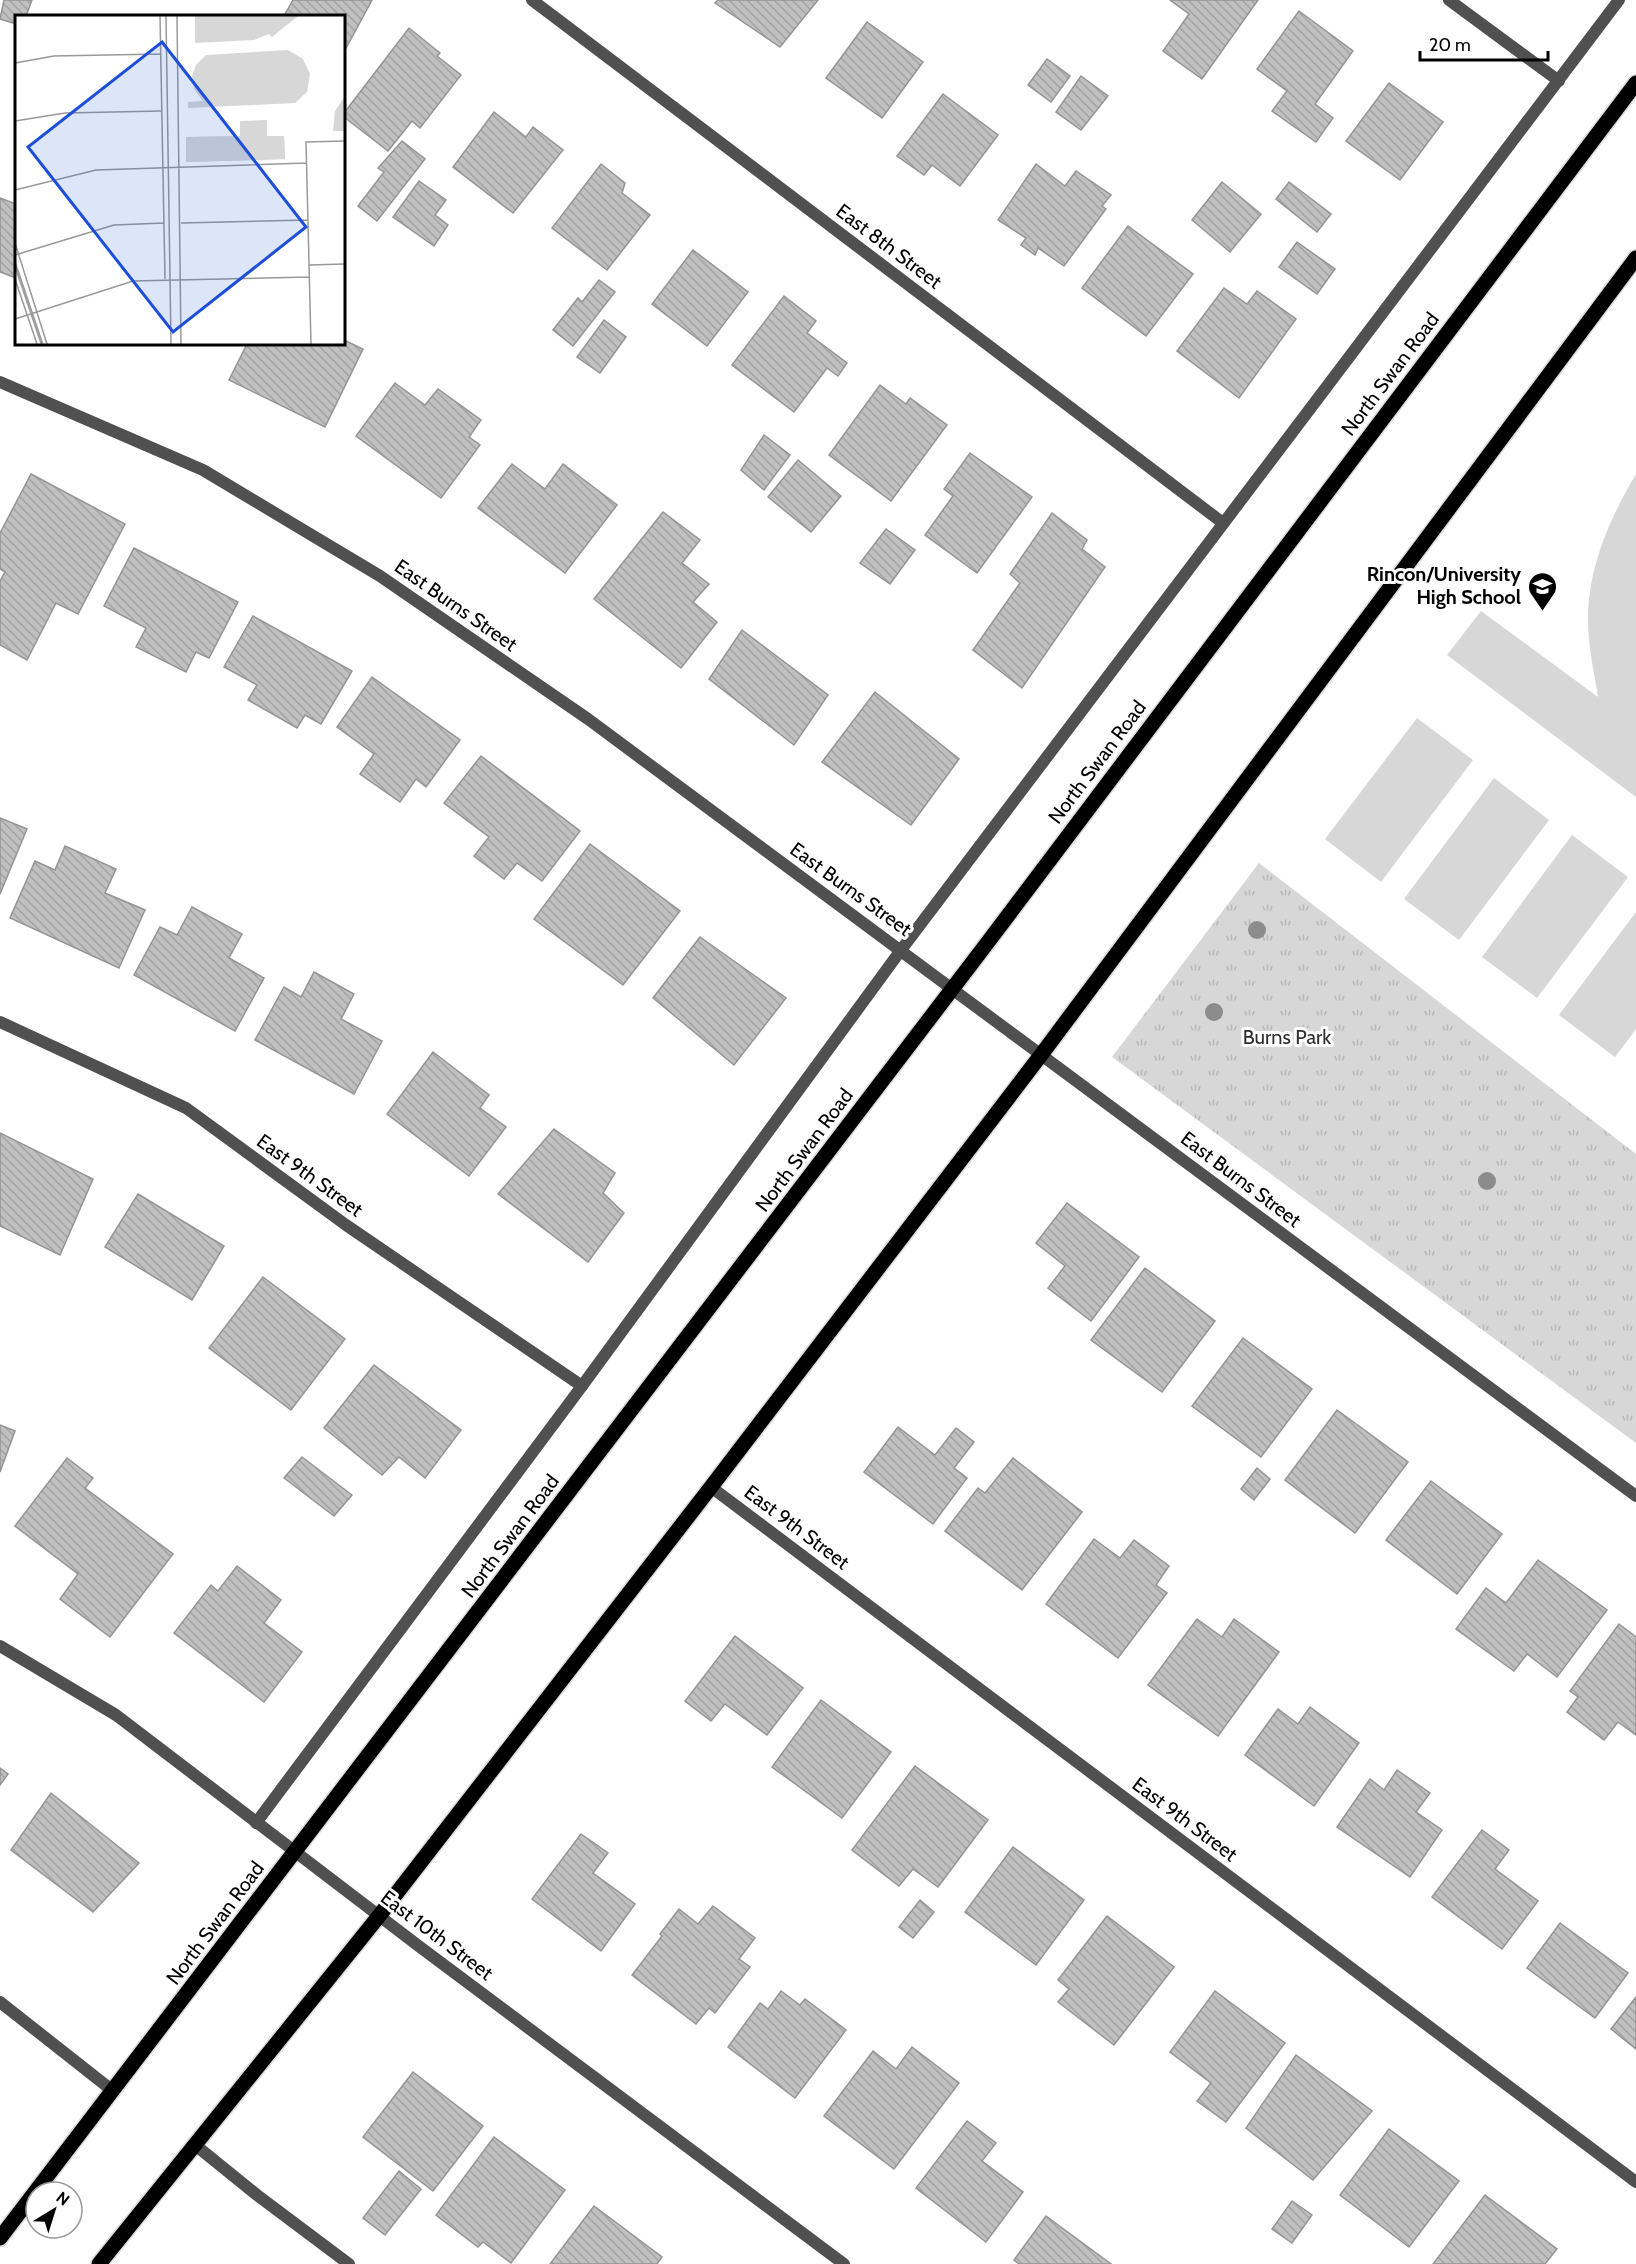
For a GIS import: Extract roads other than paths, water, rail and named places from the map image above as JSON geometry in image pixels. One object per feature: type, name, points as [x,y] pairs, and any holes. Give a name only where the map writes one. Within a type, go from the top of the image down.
[{"type":"main road","name":"North Swan Road","points":[[0,2238],[952,989],[1636,83]]},
{"type":"main road","points":[[99,2264],[379,1916],[711,1487],[1041,1055],[1636,258]]},
{"type":"street","name":"East 8th Street","points":[[532,0],[1224,523]]},
{"type":"street","points":[[1449,0],[1558,81]]},
{"type":"street","name":"North Swan Road","points":[[256,1823],[582,1386],[901,950],[1619,0]]},
{"type":"street","name":"East Burns Street","points":[[0,382],[203,470],[380,576],[588,719],[1636,1496]]},
{"type":"street","name":"East 9th Street","points":[[0,1022],[186,1108],[346,1225],[582,1386]]},
{"type":"street","name":"East 9th Street","points":[[711,1487],[1636,2182]]},
{"type":"street","name":"East 10th Street","points":[[0,1646],[116,1715],[379,1916],[844,2264]]},
{"type":"street","points":[[0,2002],[113,2091]]},
{"type":"street","points":[[194,2144],[256,2196],[349,2264]]},
{"type":"place","name":"Rincon/University High School","points":[[1542,612]]},
{"type":"park label","name":"Burns Park","points":[[1287,1037]]}]
